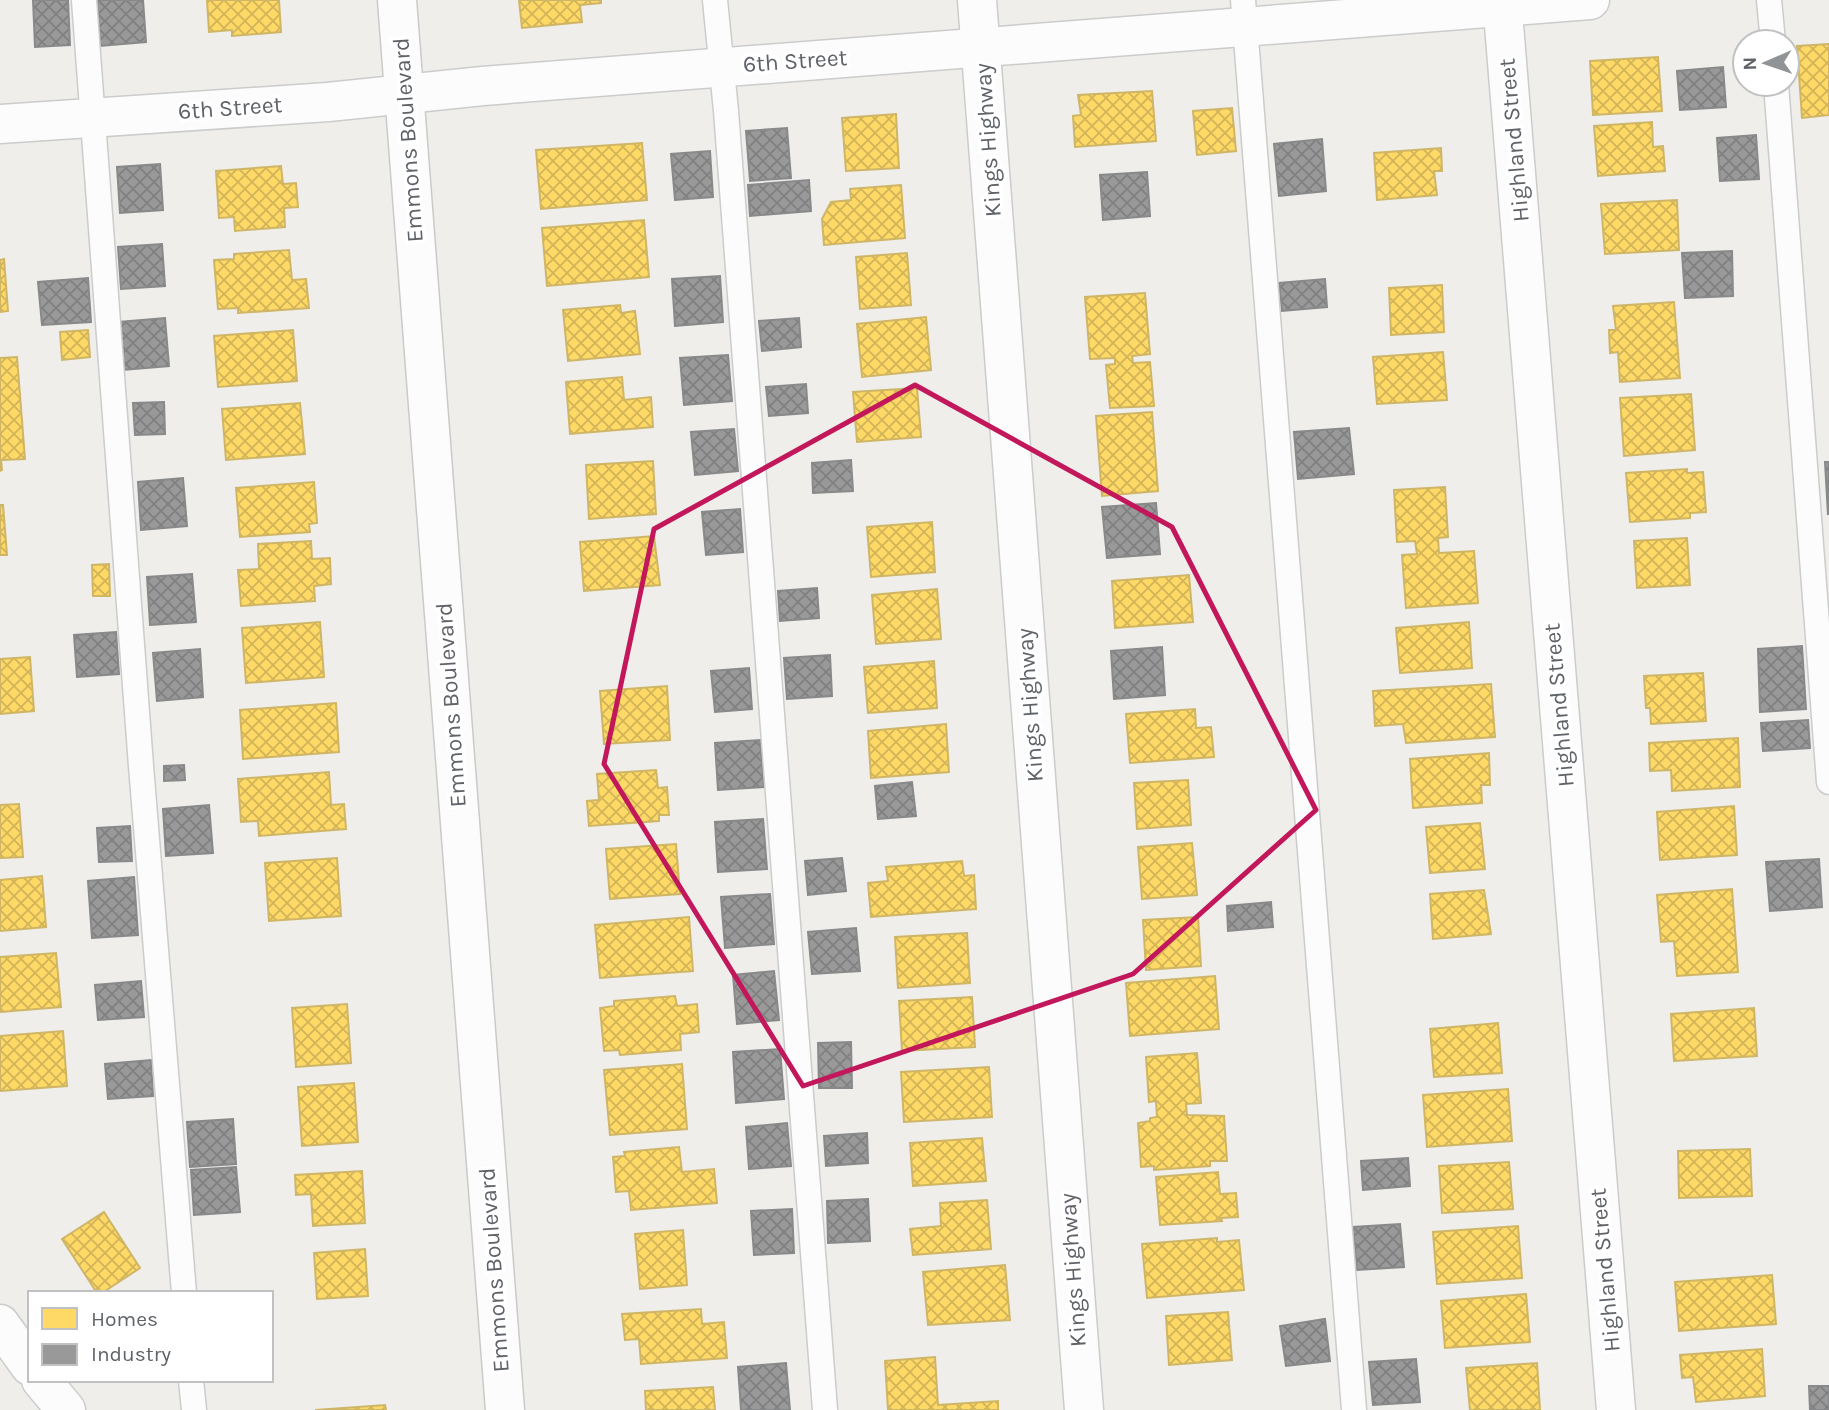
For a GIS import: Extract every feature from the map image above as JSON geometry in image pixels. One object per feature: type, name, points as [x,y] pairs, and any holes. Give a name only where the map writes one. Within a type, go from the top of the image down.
[{"type":"street","name":"Emmons Boulevard","points":[[397,0],[505,1410]]},
{"type":"street","name":"Kings Highway","points":[[977,0],[1084,1410]]},
{"type":"street","name":"6th Street","points":[[0,124],[981,47],[1244,13],[1590,0]]},
{"type":"street","name":"Highland Street","points":[[1502,4],[1616,1410]]},
{"type":"street","points":[[0,1324],[28,1363]]},
{"type":"street","points":[[43,1382],[66,1410]]},
{"type":"lane","points":[[84,0],[143,794],[184,1291]]},
{"type":"lane","points":[[715,0],[825,1410]]},
{"type":"lane","points":[[1769,0],[1772,28]]},
{"type":"lane","points":[[1244,13],[1354,1410]]},
{"type":"lane","points":[[1777,98],[1829,782]]},
{"type":"lane","points":[[191,1382],[194,1410]]},
{"type":"highlighted area","points":[[915,385],[1172,527],[1316,810],[1133,974],[803,1086],[604,764],[654,529]]},
{"type":"building: Homes","points":[[207,0],[279,0],[281,32],[232,36],[232,30],[209,32]]},
{"type":"building: Homes","points":[[519,0],[601,0],[601,3],[580,5],[582,22],[522,28]]},
{"type":"building: Homes","points":[[1829,44],[1829,115],[1802,118],[1801,46]]},
{"type":"building: Homes","points":[[1658,57],[1662,111],[1593,115],[1590,61]]},
{"type":"building: Homes","points":[[1152,91],[1156,141],[1075,147],[1073,116],[1081,115],[1078,95]]},
{"type":"building: Homes","points":[[1232,108],[1236,151],[1197,155],[1193,111]]},
{"type":"building: Homes","points":[[896,114],[899,168],[846,171],[842,118]]},
{"type":"building: Homes","points":[[1652,122],[1653,147],[1663,146],[1665,171],[1598,176],[1594,126]]},
{"type":"building: Homes","points":[[642,143],[647,200],[541,209],[536,150]]},
{"type":"building: Homes","points":[[1441,148],[1442,171],[1434,171],[1437,195],[1377,200],[1374,153]]},
{"type":"building: Homes","points":[[281,166],[283,184],[296,183],[298,207],[284,208],[285,227],[235,231],[234,217],[219,218],[216,171]]},
{"type":"building: Homes","points":[[901,185],[905,238],[824,245],[822,219],[831,202],[851,200],[850,189]]},
{"type":"building: Homes","points":[[1677,200],[1679,250],[1605,254],[1601,204]]},
{"type":"building: Homes","points":[[644,220],[649,277],[547,286],[542,228]]},
{"type":"building: Homes","points":[[289,250],[292,280],[306,279],[309,308],[238,313],[238,308],[218,309],[214,260],[234,259],[234,254]]},
{"type":"building: Homes","points":[[907,253],[911,305],[860,309],[856,257]]},
{"type":"building: Homes","points":[[4,259],[8,311],[0,312],[0,260]]},
{"type":"building: Homes","points":[[1442,285],[1444,332],[1391,335],[1389,288]]},
{"type":"building: Homes","points":[[1145,293],[1150,354],[1132,356],[1133,363],[1150,362],[1154,406],[1110,408],[1106,365],[1115,364],[1115,358],[1090,359],[1085,297]]},
{"type":"building: Homes","points":[[1674,302],[1680,378],[1620,382],[1618,352],[1610,353],[1609,330],[1616,330],[1613,306]]},
{"type":"building: Homes","points":[[620,305],[621,313],[635,311],[640,354],[568,361],[563,310]]},
{"type":"building: Homes","points":[[926,317],[931,370],[862,377],[857,324]]},
{"type":"building: Homes","points":[[88,330],[90,357],[62,360],[60,332]]},
{"type":"building: Homes","points":[[293,330],[297,381],[218,387],[214,336]]},
{"type":"building: Homes","points":[[1443,352],[1447,400],[1377,404],[1373,357]]},
{"type":"building: Homes","points":[[17,357],[25,459],[1,460],[0,471],[0,358]]},
{"type":"building: Homes","points":[[622,377],[624,400],[651,397],[653,427],[570,434],[566,382]]},
{"type":"building: Homes","points":[[917,388],[921,437],[857,442],[853,392]]},
{"type":"building: Homes","points":[[1691,394],[1695,450],[1624,456],[1620,398]]},
{"type":"building: Homes","points":[[300,403],[305,454],[226,460],[222,409]]},
{"type":"building: Homes","points":[[1152,412],[1158,491],[1102,496],[1096,416]]},
{"type":"building: Homes","points":[[653,461],[656,514],[589,519],[586,465]]},
{"type":"building: Homes","points":[[1687,469],[1687,473],[1703,472],[1706,512],[1690,513],[1690,518],[1630,522],[1626,473]]},
{"type":"building: Homes","points":[[314,482],[317,523],[309,524],[310,532],[240,537],[236,488]]},
{"type":"building: Homes","points":[[1445,487],[1448,537],[1438,538],[1439,553],[1474,551],[1478,603],[1406,608],[1402,555],[1417,554],[1415,541],[1397,542],[1394,490]]},
{"type":"building: Homes","points":[[0,505],[3,505],[7,555],[0,555]]},
{"type":"building: Homes","points":[[932,522],[935,572],[871,577],[867,527]]},
{"type":"building: Homes","points":[[654,536],[660,585],[584,591],[580,542]]},
{"type":"building: Homes","points":[[1687,538],[1690,585],[1637,588],[1634,541]]},
{"type":"building: Homes","points":[[311,541],[312,559],[330,558],[331,584],[314,586],[315,601],[241,606],[238,570],[259,569],[258,544]]},
{"type":"building: Homes","points":[[109,564],[110,596],[93,596],[92,565]]},
{"type":"building: Homes","points":[[1189,575],[1193,622],[1115,628],[1112,581]]},
{"type":"building: Homes","points":[[937,589],[941,639],[876,644],[872,595]]},
{"type":"building: Homes","points":[[320,622],[324,677],[246,683],[242,628]]},
{"type":"building: Homes","points":[[1469,622],[1472,668],[1400,673],[1396,628]]},
{"type":"building: Homes","points":[[30,657],[34,711],[0,714],[0,659]]},
{"type":"building: Homes","points":[[934,661],[937,708],[868,713],[864,667]]},
{"type":"building: Homes","points":[[1703,673],[1706,721],[1651,724],[1650,708],[1646,708],[1644,676]]},
{"type":"building: Homes","points":[[1491,684],[1495,737],[1406,743],[1403,724],[1375,726],[1373,691]]},
{"type":"building: Homes","points":[[667,686],[670,740],[604,744],[600,691]]},
{"type":"building: Homes","points":[[336,703],[339,752],[243,759],[240,710]]},
{"type":"building: Homes","points":[[1195,709],[1196,728],[1211,727],[1214,757],[1130,763],[1126,714]]},
{"type":"building: Homes","points":[[946,724],[949,772],[871,778],[868,731]]},
{"type":"building: Homes","points":[[1738,738],[1740,787],[1672,791],[1671,770],[1650,771],[1649,743]]},
{"type":"building: Homes","points":[[1489,753],[1490,785],[1481,785],[1482,803],[1413,808],[1410,759]]},
{"type":"building: Homes","points":[[656,770],[658,788],[667,787],[669,815],[659,815],[659,821],[589,826],[587,801],[599,800],[597,774]]},
{"type":"building: Homes","points":[[329,772],[331,805],[344,804],[346,829],[259,836],[258,821],[241,822],[238,779]]},
{"type":"building: Homes","points":[[1188,780],[1191,825],[1137,829],[1134,783]]},
{"type":"building: Homes","points":[[19,804],[23,857],[0,858],[0,805]]},
{"type":"building: Homes","points":[[1734,806],[1737,855],[1660,860],[1657,812]]},
{"type":"building: Homes","points":[[1480,823],[1485,869],[1430,873],[1426,827]]},
{"type":"building: Homes","points":[[1192,843],[1197,895],[1142,899],[1138,847]]},
{"type":"building: Homes","points":[[676,844],[680,894],[610,899],[606,849]]},
{"type":"building: Homes","points":[[337,858],[341,916],[269,921],[265,863]]},
{"type":"building: Homes","points":[[962,861],[964,876],[974,875],[976,909],[871,917],[868,883],[888,881],[886,867]]},
{"type":"building: Homes","points":[[42,876],[46,927],[0,931],[0,880]]},
{"type":"building: Homes","points":[[1732,889],[1738,972],[1677,976],[1674,941],[1661,942],[1657,895]]},
{"type":"building: Homes","points":[[1484,890],[1491,934],[1433,939],[1430,894]]},
{"type":"building: Homes","points":[[689,917],[693,971],[600,978],[595,925]]},
{"type":"building: Homes","points":[[1198,917],[1201,966],[1146,970],[1143,920]]},
{"type":"building: Homes","points":[[967,933],[970,983],[898,988],[895,937]]},
{"type":"building: Homes","points":[[56,953],[61,1007],[0,1012],[0,957]]},
{"type":"building: Homes","points":[[1215,976],[1219,1029],[1130,1036],[1126,983]]},
{"type":"building: Homes","points":[[675,996],[677,1006],[697,1004],[699,1032],[680,1034],[681,1050],[620,1055],[619,1050],[604,1051],[600,1008],[614,1006],[614,1001]]},
{"type":"building: Homes","points":[[972,997],[975,1047],[902,1051],[899,1001]]},
{"type":"building: Homes","points":[[347,1004],[351,1063],[296,1067],[292,1008]]},
{"type":"building: Homes","points":[[1754,1008],[1757,1056],[1674,1061],[1671,1014]]},
{"type":"building: Homes","points":[[1498,1023],[1502,1073],[1434,1077],[1430,1029]]},
{"type":"building: Homes","points":[[63,1031],[67,1086],[0,1091],[0,1036]]},
{"type":"building: Homes","points":[[1197,1053],[1201,1103],[1186,1104],[1187,1115],[1224,1116],[1227,1161],[1210,1161],[1210,1166],[1154,1170],[1154,1166],[1141,1167],[1138,1123],[1157,1117],[1156,1101],[1149,1102],[1146,1057]]},
{"type":"building: Homes","points":[[682,1064],[687,1129],[610,1135],[604,1070]]},
{"type":"building: Homes","points":[[989,1067],[992,1117],[904,1122],[901,1072]]},
{"type":"building: Homes","points":[[354,1083],[358,1142],[302,1146],[298,1087]]},
{"type":"building: Homes","points":[[1508,1089],[1512,1141],[1427,1147],[1423,1095]]},
{"type":"building: Homes","points":[[982,1138],[986,1181],[913,1186],[910,1143]]},
{"type":"building: Homes","points":[[679,1147],[682,1172],[714,1169],[717,1203],[631,1210],[629,1191],[616,1192],[613,1157],[625,1156],[624,1152]]},
{"type":"building: Homes","points":[[1750,1149],[1752,1196],[1679,1198],[1678,1151]]},
{"type":"building: Homes","points":[[1509,1162],[1513,1209],[1442,1213],[1439,1166]]},
{"type":"building: Homes","points":[[362,1171],[365,1223],[313,1226],[311,1194],[296,1195],[295,1175]]},
{"type":"building: Homes","points":[[1218,1172],[1220,1194],[1236,1193],[1238,1217],[1221,1218],[1222,1221],[1160,1225],[1156,1177]]},
{"type":"building: Homes","points":[[987,1200],[991,1249],[913,1255],[910,1229],[941,1226],[940,1203]]},
{"type":"building: Homes","points":[[104,1212],[140,1268],[105,1291],[96,1291],[62,1239]]},
{"type":"building: Homes","points":[[1518,1226],[1522,1278],[1437,1284],[1433,1232]]},
{"type":"building: Homes","points":[[683,1230],[687,1285],[640,1289],[635,1234]]},
{"type":"building: Homes","points":[[1217,1238],[1217,1242],[1239,1240],[1244,1290],[1147,1298],[1142,1244]]},
{"type":"building: Homes","points":[[365,1249],[368,1296],[317,1299],[314,1253]]},
{"type":"building: Homes","points":[[1005,1265],[1010,1320],[928,1325],[923,1272]]},
{"type":"building: Homes","points":[[1772,1275],[1776,1324],[1679,1331],[1675,1282]]},
{"type":"building: Homes","points":[[1526,1294],[1530,1342],[1445,1348],[1441,1301]]},
{"type":"building: Homes","points":[[701,1309],[702,1324],[724,1322],[727,1358],[641,1364],[639,1339],[625,1340],[622,1314]]},
{"type":"building: Homes","points":[[1228,1312],[1232,1360],[1169,1365],[1166,1316]]},
{"type":"building: Homes","points":[[1762,1349],[1765,1396],[1696,1402],[1693,1377],[1682,1378],[1680,1355]]},
{"type":"building: Homes","points":[[935,1357],[938,1405],[998,1401],[998,1410],[888,1410],[885,1361]]},
{"type":"building: Homes","points":[[1537,1363],[1540,1410],[1470,1410],[1466,1368]]},
{"type":"building: Homes","points":[[713,1387],[715,1410],[646,1410],[645,1391]]},
{"type":"building: Homes","points":[[385,1405],[386,1410],[315,1410]]},
{"type":"building: Industry","points":[[33,0],[68,0],[70,45],[35,47]]},
{"type":"building: Industry","points":[[97,0],[143,0],[146,42],[100,46]]},
{"type":"building: Industry","points":[[1723,67],[1726,107],[1680,110],[1677,71]]},
{"type":"building: Industry","points":[[787,128],[791,178],[750,181],[746,131]]},
{"type":"building: Industry","points":[[1756,135],[1759,179],[1720,181],[1717,138]]},
{"type":"building: Industry","points":[[1322,139],[1326,191],[1279,196],[1274,144]]},
{"type":"building: Industry","points":[[710,151],[713,197],[675,200],[671,154]]},
{"type":"building: Industry","points":[[160,164],[163,210],[120,213],[117,167]]},
{"type":"building: Industry","points":[[1147,172],[1150,216],[1103,220],[1100,175]]},
{"type":"building: Industry","points":[[809,180],[811,211],[750,216],[748,185]]},
{"type":"building: Industry","points":[[162,244],[165,286],[121,289],[118,247]]},
{"type":"building: Industry","points":[[1732,251],[1733,296],[1685,298],[1682,253]]},
{"type":"building: Industry","points":[[720,276],[723,322],[675,326],[672,279]]},
{"type":"building: Industry","points":[[88,278],[91,322],[42,325],[38,282]]},
{"type":"building: Industry","points":[[1325,279],[1327,307],[1282,311],[1279,283]]},
{"type":"building: Industry","points":[[165,318],[169,366],[123,370],[119,322]]},
{"type":"building: Industry","points":[[799,318],[801,347],[762,351],[759,321]]},
{"type":"building: Industry","points":[[728,355],[732,401],[684,405],[680,358]]},
{"type":"building: Industry","points":[[806,384],[808,413],[769,416],[766,387]]},
{"type":"building: Industry","points":[[164,402],[165,434],[135,435],[133,403]]},
{"type":"building: Industry","points":[[1349,428],[1354,474],[1298,479],[1294,432]]},
{"type":"building: Industry","points":[[734,429],[738,471],[695,475],[691,432]]},
{"type":"building: Industry","points":[[851,460],[853,491],[813,493],[812,463]]},
{"type":"building: Industry","points":[[1825,462],[1829,462],[1828,515]]},
{"type":"building: Industry","points":[[183,478],[187,526],[141,530],[138,482]]},
{"type":"building: Industry","points":[[1156,503],[1160,554],[1107,558],[1102,507]]},
{"type":"building: Industry","points":[[740,509],[743,552],[706,555],[702,512]]},
{"type":"building: Industry","points":[[192,574],[196,622],[150,625],[147,577]]},
{"type":"building: Industry","points":[[817,588],[819,618],[780,621],[778,591]]},
{"type":"building: Industry","points":[[116,632],[119,674],[77,677],[74,635]]},
{"type":"building: Industry","points":[[1802,646],[1806,709],[1760,712],[1758,649]]},
{"type":"building: Industry","points":[[1162,647],[1165,695],[1114,699],[1111,651]]},
{"type":"building: Industry","points":[[200,649],[203,697],[157,701],[153,653]]},
{"type":"building: Industry","points":[[830,655],[832,696],[787,699],[784,658]]},
{"type":"building: Industry","points":[[749,668],[752,709],[715,712],[711,671]]},
{"type":"building: Industry","points":[[1808,720],[1810,748],[1763,751],[1761,723]]},
{"type":"building: Industry","points":[[760,740],[764,787],[718,790],[715,743]]},
{"type":"building: Industry","points":[[184,765],[185,780],[164,781],[164,766]]},
{"type":"building: Industry","points":[[912,782],[916,816],[878,819],[875,786]]},
{"type":"building: Industry","points":[[209,805],[213,853],[166,856],[163,809]]},
{"type":"building: Industry","points":[[763,819],[767,869],[718,872],[715,822]]},
{"type":"building: Industry","points":[[130,826],[132,861],[99,862],[97,828]]},
{"type":"building: Industry","points":[[842,858],[846,891],[808,895],[805,861]]},
{"type":"building: Industry","points":[[1819,859],[1822,907],[1770,911],[1766,862]]},
{"type":"building: Industry","points":[[134,877],[138,935],[92,938],[88,881]]},
{"type":"building: Industry","points":[[770,894],[774,944],[725,948],[721,897]]},
{"type":"building: Industry","points":[[1271,902],[1273,927],[1228,931],[1227,906]]},
{"type":"building: Industry","points":[[856,928],[860,971],[812,974],[808,932]]},
{"type":"building: Industry","points":[[774,971],[779,1020],[737,1024],[733,975]]},
{"type":"building: Industry","points":[[141,981],[144,1017],[98,1020],[95,985]]},
{"type":"building: Industry","points":[[851,1042],[852,1088],[819,1088],[818,1043]]},
{"type":"building: Industry","points":[[780,1049],[784,1099],[736,1103],[733,1052]]},
{"type":"building: Industry","points":[[151,1060],[153,1096],[108,1099],[105,1064]]},
{"type":"building: Industry","points":[[233,1119],[236,1164],[190,1167],[187,1122]]},
{"type":"building: Industry","points":[[787,1123],[791,1166],[749,1169],[746,1127]]},
{"type":"building: Industry","points":[[867,1133],[868,1163],[826,1166],[824,1136]]},
{"type":"building: Industry","points":[[1408,1158],[1410,1186],[1363,1190],[1361,1161]]},
{"type":"building: Industry","points":[[236,1167],[240,1212],[194,1215],[191,1170]]},
{"type":"building: Industry","points":[[868,1199],[870,1241],[828,1243],[827,1201]]},
{"type":"building: Industry","points":[[792,1209],[794,1253],[754,1255],[751,1211]]},
{"type":"building: Industry","points":[[1400,1224],[1404,1267],[1357,1270],[1353,1227]]},
{"type":"building: Industry","points":[[1325,1319],[1330,1361],[1286,1366],[1280,1326]]},
{"type":"building: Industry","points":[[1416,1359],[1420,1402],[1373,1405],[1369,1362]]},
{"type":"building: Industry","points":[[786,1363],[790,1410],[741,1410],[738,1367]]},
{"type":"building: Industry","points":[[1809,1386],[1829,1386],[1829,1410],[1810,1410]]}]
